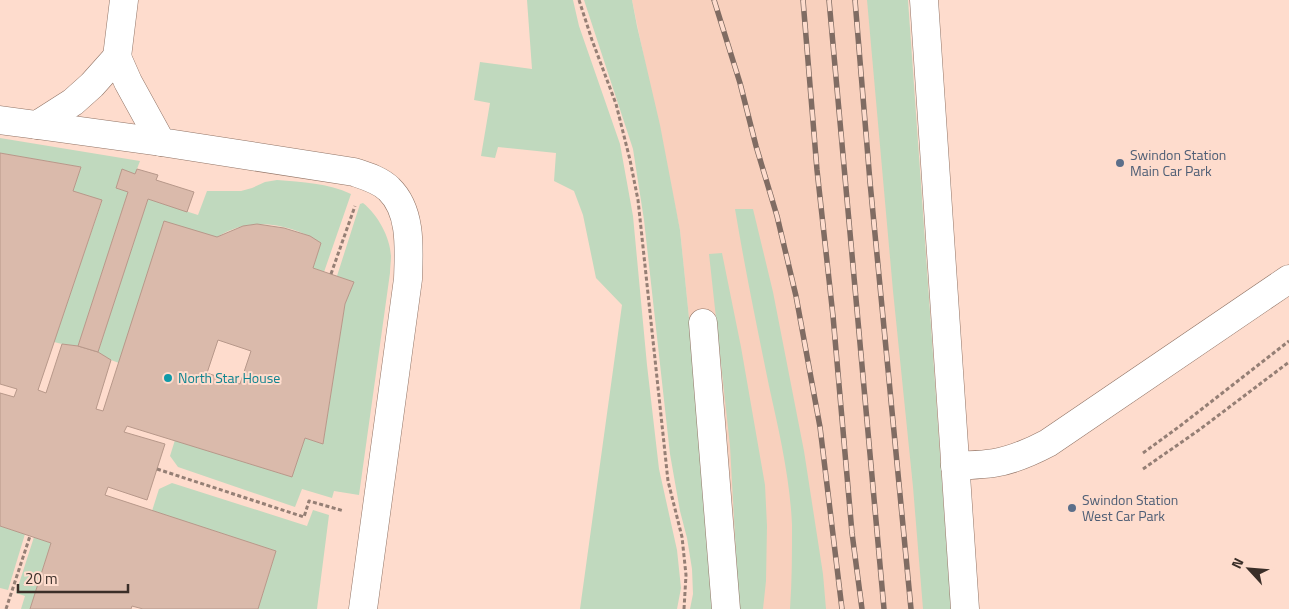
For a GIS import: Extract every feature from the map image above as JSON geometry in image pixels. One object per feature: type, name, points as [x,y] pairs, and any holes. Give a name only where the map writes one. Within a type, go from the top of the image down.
[{"type":"street","points":[[124,0],[117,57],[161,142]]},
{"type":"street","points":[[924,0],[965,609]]},
{"type":"street","points":[[37,125],[73,102],[92,85],[117,57]]},
{"type":"street","points":[[0,120],[161,142],[354,172],[373,178],[389,188],[399,203],[406,220],[410,247],[405,307],[363,609]]},
{"type":"street","points":[[955,466],[1007,460],[1031,452],[1048,443],[1289,279]]},
{"type":"street","points":[[703,323],[726,609]]},
{"type":"path","points":[[579,0],[616,104],[638,200],[668,481],[682,537],[686,575],[684,609]]},
{"type":"path","points":[[331,274],[366,176]]},
{"type":"path","points":[[1143,453],[1289,341]]},
{"type":"path","points":[[1143,470],[1289,362]]},
{"type":"path","points":[[157,469],[304,517],[309,501],[375,520]]},
{"type":"path","points":[[6,609],[30,536]]},
{"type":"shaded area","points":[[632,0],[894,0],[943,609],[716,609],[708,503],[680,230]]},
{"type":"green space","points":[[527,0],[573,0],[579,26],[620,144],[633,216],[659,469],[677,550],[681,588],[677,609],[580,609],[622,305],[596,278],[583,215],[574,191],[554,181],[556,153],[498,147],[495,158],[481,156],[490,103],[474,100],[480,62],[532,69]]},
{"type":"green space","points":[[584,0],[632,0],[660,125],[680,230],[708,503],[716,609],[690,609],[693,594],[692,569],[670,454],[644,220],[633,149]]},
{"type":"green space","points":[[867,0],[908,0],[951,609],[923,609]]},
{"type":"green space","points":[[0,138],[140,161],[135,174],[122,170],[116,188],[128,192],[78,346],[54,342],[102,201],[73,191],[81,167],[0,153]]},
{"type":"green space","points":[[277,180],[324,185],[351,194],[324,272],[313,268],[321,243],[309,236],[284,227],[271,225],[257,224],[231,230],[219,236],[212,243],[119,363],[98,352],[148,199],[198,215],[207,191],[241,191],[265,182]]},
{"type":"green space","points":[[363,203],[374,214],[386,234],[391,256],[359,495],[334,491],[332,498],[302,489],[295,507],[178,467],[170,456],[175,440],[292,477],[305,438],[323,444],[345,304],[353,282],[337,276],[360,204]]},
{"type":"green space","points":[[735,209],[753,209],[773,292],[804,451],[823,574],[826,609],[790,609],[792,525],[789,490],[784,455],[751,298]]},
{"type":"green space","points":[[722,253],[741,347],[765,485],[767,526],[766,581],[763,609],[739,609],[730,446],[709,254]]},
{"type":"green space","points":[[172,483],[307,526],[313,510],[329,515],[317,609],[258,609],[276,551],[152,511],[159,489]]},
{"type":"green space","points":[[0,526],[25,534],[8,590],[0,588]]},
{"type":"green space","points":[[34,537],[51,543],[30,609],[21,609],[25,596],[16,593]]},
{"type":"building","name":"North Star House","points":[[0,153],[81,167],[73,191],[102,200],[38,390],[46,393],[62,344],[78,346],[98,352],[111,360],[96,409],[103,411],[164,221],[217,237],[243,226],[257,224],[284,228],[310,236],[321,243],[313,268],[354,282],[345,304],[323,444],[305,438],[292,477],[127,426],[124,432],[165,444],[147,500],[108,487],[105,495],[276,551],[258,609],[143,609],[132,606],[131,609],[30,609],[51,543],[0,526],[0,393],[14,397],[17,389],[0,384]],"holes":[[[218,340],[251,351],[240,384],[207,373]]]},
{"type":"building","points":[[122,169],[135,174],[137,169],[158,175],[156,180],[194,192],[187,212],[148,199],[98,352],[78,346],[128,192],[116,188]]},
{"type":"railway","points":[[714,0],[740,83],[777,216],[796,296],[820,427],[842,609]]},
{"type":"railway","points":[[803,0],[817,170],[833,316],[852,533],[862,609]]},
{"type":"railway","points":[[829,0],[884,609]]},
{"type":"railway","points":[[855,0],[870,182],[911,609]]},
{"type":"place","name":"Swindon Station Main Car Park","points":[[1120,163]]},
{"type":"place","name":"North Star House","points":[[168,378]]},
{"type":"place","name":"Swindon Station West Car Park","points":[[1072,508]]}]
